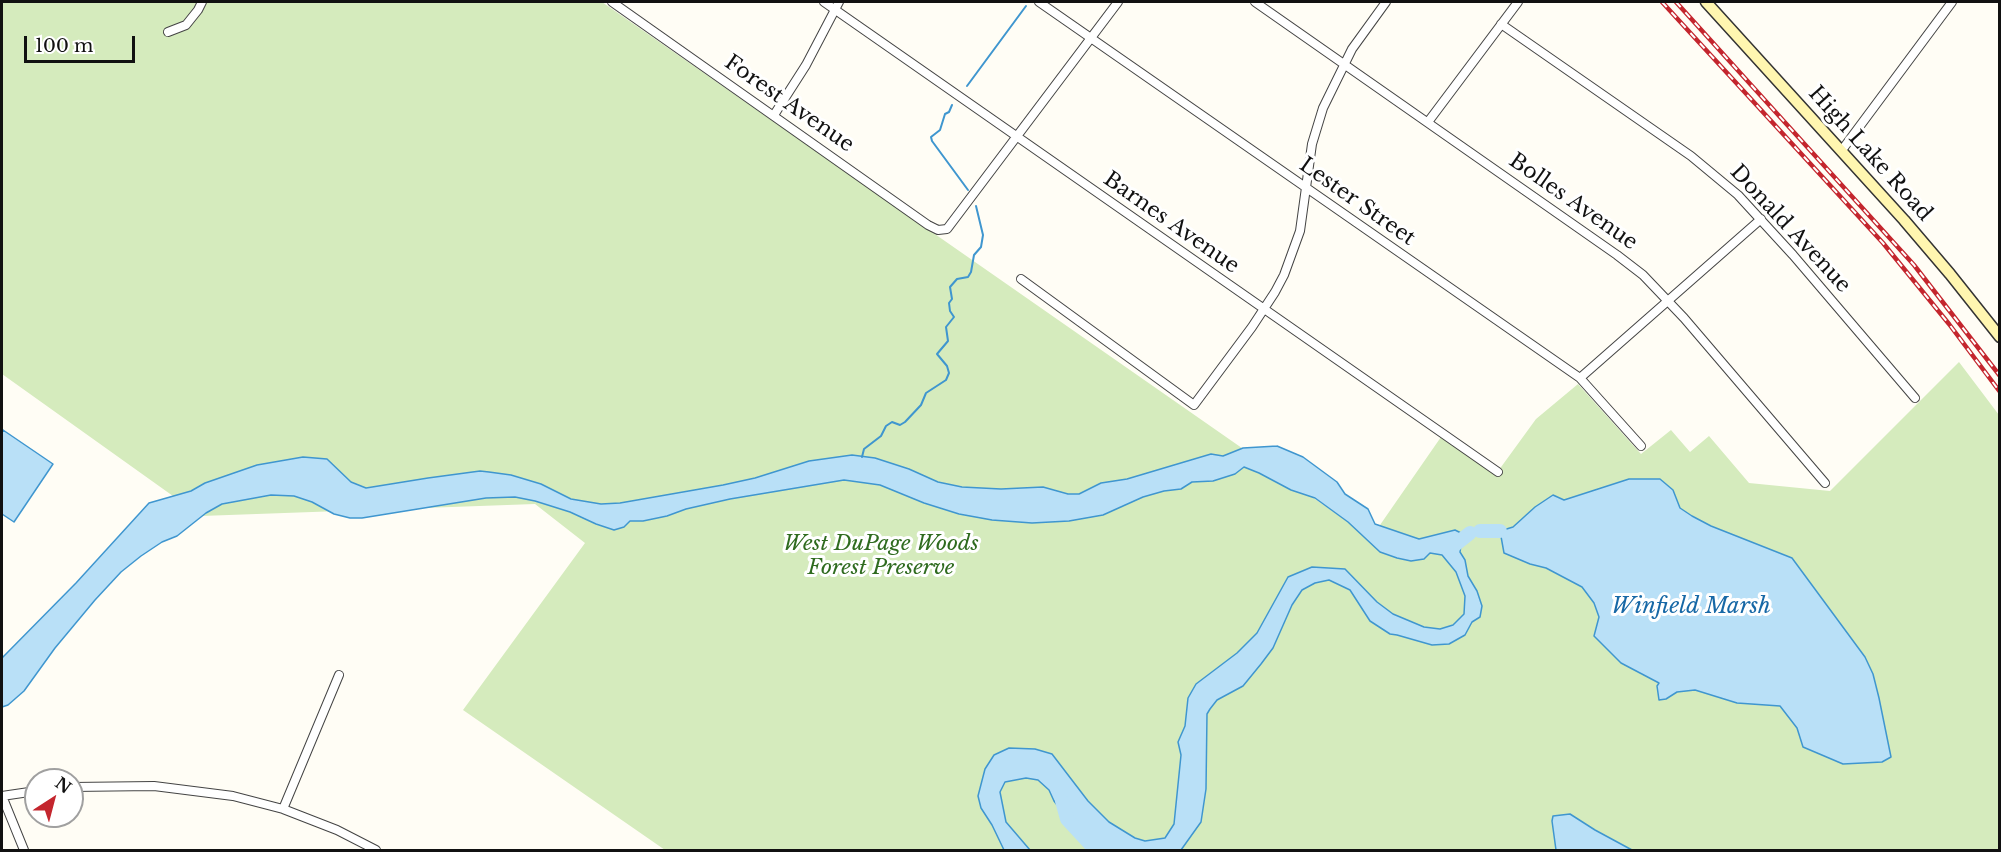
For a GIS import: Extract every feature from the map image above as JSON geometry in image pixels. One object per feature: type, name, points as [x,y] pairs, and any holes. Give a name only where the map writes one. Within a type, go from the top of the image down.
[{"type":"street","points":[[168,32],[186,25],[202,2]]},
{"type":"street","name":"Forest Avenue","points":[[612,2],[938,230],[947,229],[1016,137]]},
{"type":"street","name":"Barnes Avenue","points":[[824,2],[837,6],[1016,137],[1498,472]]},
{"type":"street","name":"Lester Street","points":[[1039,2],[1580,378],[1641,446]]},
{"type":"street","points":[[1016,137],[1118,2]]},
{"type":"street","name":"Bolles Avenue","points":[[1258,2],[1643,275],[1825,483]]},
{"type":"street","points":[[1021,279],[1194,405],[1264,310],[1293,255],[1304,213],[1310,155],[1318,122],[1327,98],[1352,49],[1386,2]]},
{"type":"street","points":[[1428,122],[1518,2]]},
{"type":"street","name":"High Lake Road","points":[[1706,2],[1842,150],[1950,274],[2000,337]]},
{"type":"street","points":[[1842,150],[1952,2]]},
{"type":"street","points":[[774,115],[806,65],[837,6]]},
{"type":"street","name":"Donald Avenue","points":[[1501,24],[1691,156],[1738,195],[1915,398]]},
{"type":"street","points":[[1580,378],[1761,219]]},
{"type":"street","points":[[283,809],[339,675]]},
{"type":"street","points":[[84,787],[124,785],[179,788],[233,796],[283,809],[337,830],[376,850]]},
{"type":"street","points":[[24,793],[2,796],[24,850]]},
{"type":"green space","name":"West DuPage Woods Forest Preserve","points":[[2,2],[602,2],[1371,538],[1441,437],[1496,474],[1536,419],[1578,384],[1641,454],[1671,430],[1690,452],[1709,436],[1749,483],[1830,491],[1959,362],[1999,415],[1999,850],[665,850],[463,710],[585,543],[535,504],[201,516],[2,374]]},
{"type":"water","points":[[3,430],[53,464],[14,522],[2,514]]},
{"type":"water","points":[[1277,446],[1303,457],[1337,482],[1345,494],[1368,509],[1375,524],[1419,539],[1455,530],[1461,533],[1460,552],[1482,606],[1480,617],[1472,622],[1465,635],[1449,644],[1432,645],[1390,634],[1370,621],[1350,590],[1329,580],[1315,583],[1302,590],[1292,605],[1273,648],[1261,664],[1243,686],[1217,700],[1207,714],[1206,789],[1201,822],[1181,850],[1104,850],[1067,818],[1049,790],[1038,780],[1026,778],[1005,782],[1000,792],[1006,822],[1030,850],[1004,850],[981,808],[978,796],[985,769],[994,755],[1009,748],[1035,749],[1052,754],[1088,801],[1109,822],[1135,838],[1145,841],[1165,838],[1174,824],[1181,755],[1178,742],[1185,726],[1188,698],[1196,684],[1237,653],[1257,633],[1288,577],[1312,567],[1345,569],[1377,602],[1393,614],[1424,627],[1440,629],[1453,625],[1464,614],[1465,596],[1456,572],[1442,555],[1430,553],[1424,559],[1411,561],[1380,552],[1348,522],[1315,498],[1291,490],[1244,467],[1235,474],[1213,481],[1192,482],[1181,489],[1143,497],[1103,515],[1069,521],[1032,523],[992,520],[959,514],[880,485],[844,480],[730,499],[686,509],[667,516],[630,521],[624,527],[614,530],[570,512],[515,497],[486,498],[350,518],[334,514],[312,502],[294,496],[271,495],[222,504],[206,513],[177,536],[162,542],[141,556],[121,572],[95,600],[55,648],[24,691],[8,705],[2,707],[2,658],[76,583],[149,503],[191,491],[205,483],[257,465],[303,457],[327,459],[351,482],[366,488],[480,471],[489,472],[511,475],[541,484],[571,499],[601,504],[620,503],[723,485],[755,478],[809,461],[852,455],[875,458],[909,469],[938,482],[962,487],[1001,489],[1043,487],[1068,494],[1079,494],[1101,483],[1127,479],[1211,454],[1223,456],[1243,448]]},
{"type":"water","name":"Winfield Marsh","points":[[1629,479],[1660,479],[1673,490],[1680,508],[1692,516],[1711,526],[1792,558],[1865,657],[1873,674],[1891,757],[1882,762],[1843,764],[1803,747],[1797,728],[1780,706],[1737,703],[1695,690],[1677,692],[1666,699],[1659,700],[1657,686],[1659,683],[1621,663],[1594,636],[1599,617],[1594,603],[1582,587],[1546,568],[1504,553],[1500,531],[1513,527],[1535,507],[1553,495],[1564,500]]},
{"type":"water","points":[[1570,814],[1632,850],[1556,850],[1553,816]]},
{"type":"waterway","points":[[967,86],[1026,6]]},
{"type":"waterway","points":[[952,105],[949,112],[945,114],[940,130],[931,137],[968,190]]},
{"type":"waterway","points":[[862,457],[864,449],[881,436],[886,426],[892,422],[900,425],[905,422],[921,405],[926,393],[946,380],[949,373],[947,366],[937,354],[948,341],[946,327],[954,317],[950,311],[949,303],[952,299],[950,287],[957,279],[968,277],[974,255],[981,247],[983,235],[976,206]]},
{"type":"waterway","points":[[1480,531],[1500,531]]},
{"type":"waterway","points":[[1451,548],[1470,533]]},
{"type":"waterway","points":[[1062,801],[1067,819],[1091,845],[1105,850]]},
{"type":"railway","points":[[1662,2],[1883,243],[1949,324],[2000,392]]},
{"type":"railway","points":[[1676,2],[1914,265],[2000,376]]}]
